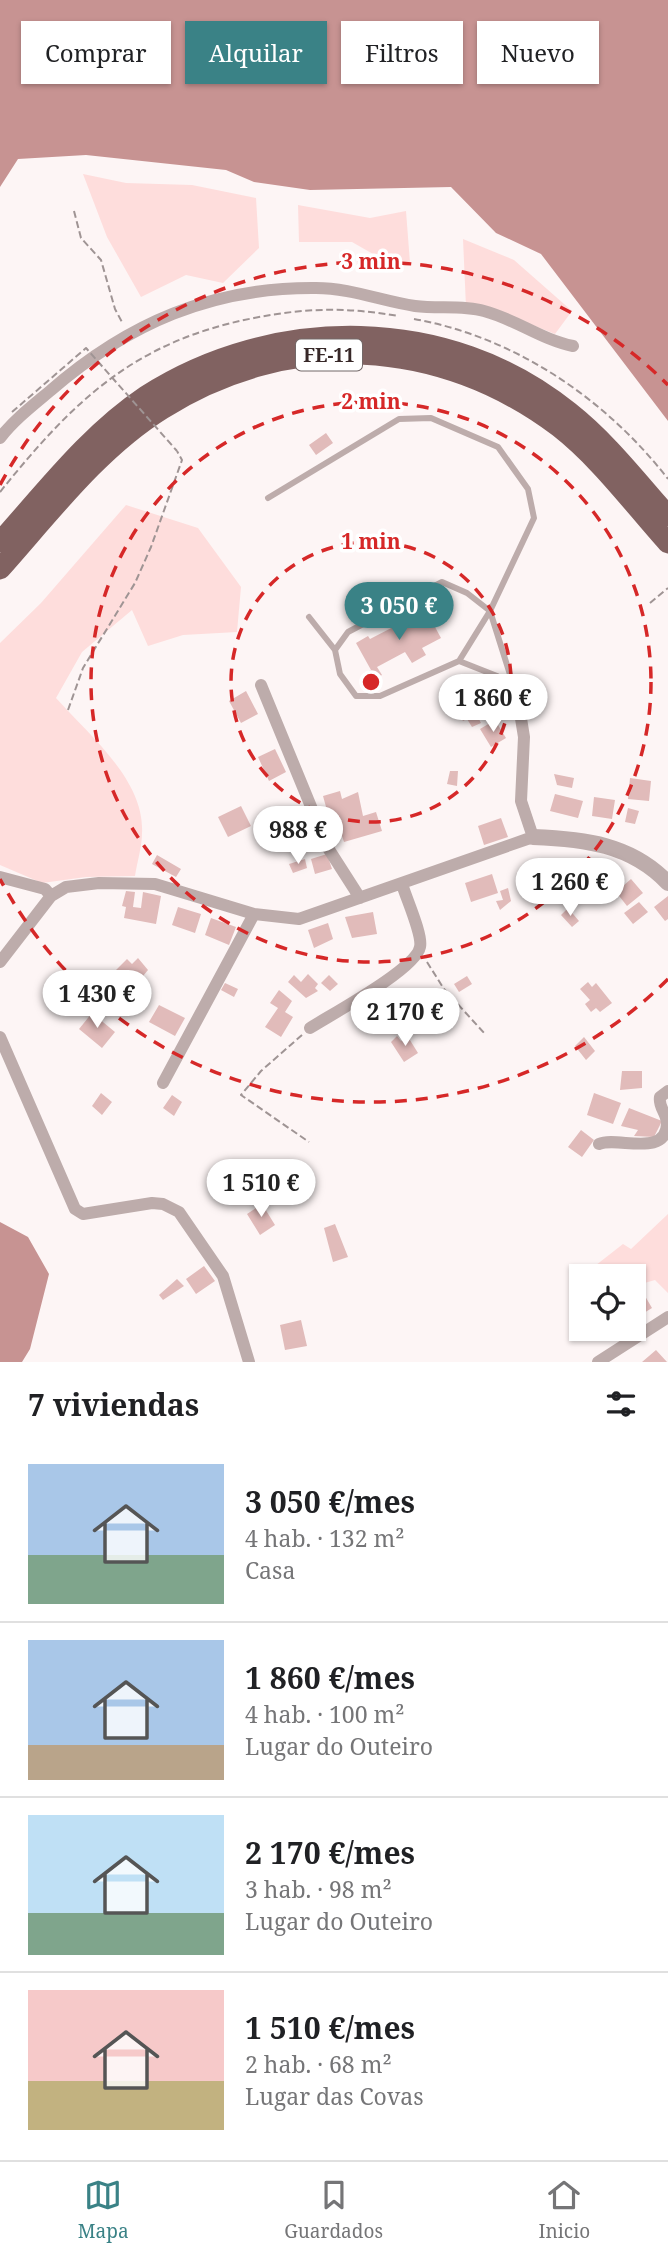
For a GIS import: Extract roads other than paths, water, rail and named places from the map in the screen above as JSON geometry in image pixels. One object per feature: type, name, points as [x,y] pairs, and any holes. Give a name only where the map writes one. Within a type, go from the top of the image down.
[{"type":"highway","name":"FE-11","points":[[0,542],[104,429],[145,397],[184,374],[260,345],[291,339],[359,335],[437,346],[505,372],[535,388],[568,411],[604,442],[668,516]]},
{"type":"highway","name":"FE-11","points":[[0,569],[87,472],[161,409],[200,388],[268,363],[296,357],[360,354],[433,362],[497,388],[527,405],[561,428],[594,459],[668,543]]},
{"type":"street","points":[[0,439],[10,425],[78,366],[129,334],[165,315],[204,301],[243,294],[317,288],[418,306],[484,311],[573,345]]},
{"type":"street","points":[[261,685],[328,848],[360,898]]},
{"type":"street","points":[[518,700],[524,737],[522,801],[533,837]]},
{"type":"street","points":[[0,962],[51,896],[66,887],[99,883],[155,884],[254,914],[299,919],[533,837],[573,839],[606,845],[648,864],[668,883]]},
{"type":"street","points":[[0,877],[45,889],[51,896]]},
{"type":"street","points":[[310,1028],[411,962],[421,944],[402,884]]},
{"type":"street","points":[[163,1083],[254,914]]},
{"type":"street","points":[[0,1037],[79,1213],[152,1203],[172,1207],[187,1221],[229,1289],[248,1362]]},
{"type":"street","points":[[599,1144],[607,1141],[648,1144],[657,1141],[665,1133],[667,1123],[659,1103],[660,1097],[668,1091]]},
{"type":"street","points":[[598,1362],[668,1317]]},
{"type":"lane","points":[[268,498],[398,419],[431,418],[498,447],[528,489],[534,518],[490,611],[459,661],[380,696],[356,696],[340,674],[335,650],[309,617]]},
{"type":"lane","points":[[335,650],[348,632],[442,582],[467,593],[490,611],[518,700]]},
{"type":"lane","points":[[459,661],[497,676],[518,700]]}]
